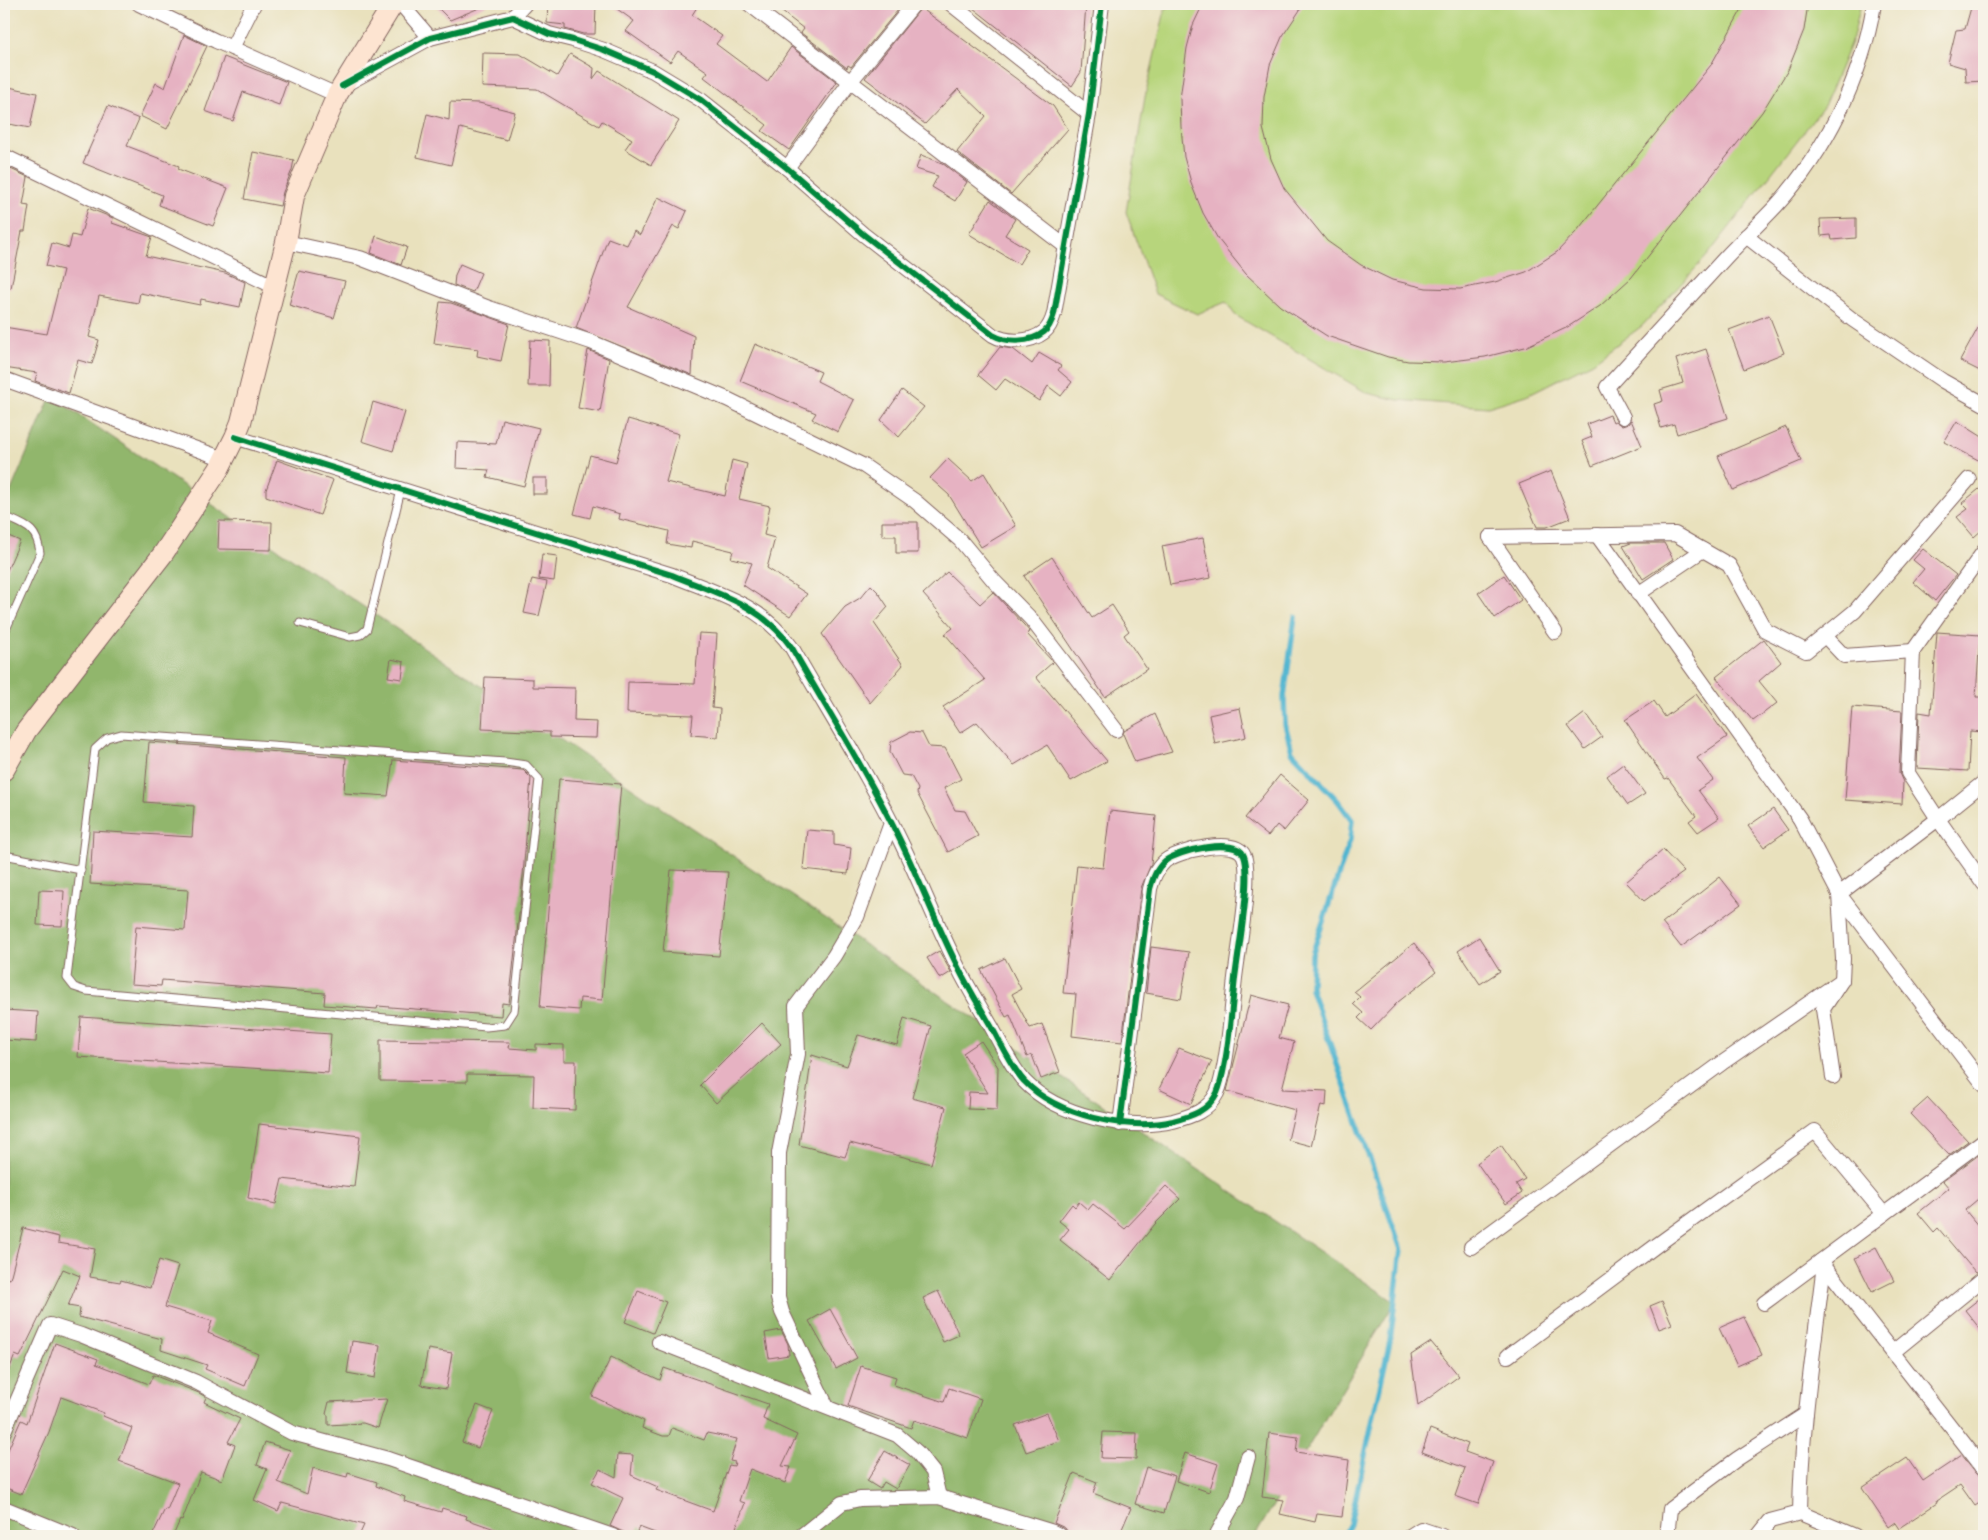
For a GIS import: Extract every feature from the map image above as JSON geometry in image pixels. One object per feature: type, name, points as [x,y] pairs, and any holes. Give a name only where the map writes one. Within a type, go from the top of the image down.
[{"type":"main road","points":[[6,759],[163,554],[224,458],[235,437],[241,422],[275,287],[286,242],[294,196],[340,90],[393,4]]},
{"type":"street","points":[[139,4],[232,48],[340,90],[430,38],[513,17],[525,4]]},
{"type":"street","points":[[232,48],[254,4]]},
{"type":"street","points":[[401,4],[430,38]]},
{"type":"street","points":[[749,4],[1065,246]]},
{"type":"street","points":[[787,168],[850,82],[914,4]]},
{"type":"street","points":[[951,4],[1089,114]]},
{"type":"street","points":[[513,17],[549,34],[587,44],[621,57],[676,84],[705,103],[787,168],[863,234],[993,335],[1006,341],[1028,339],[1039,335],[1048,328],[1054,314],[1089,114],[1102,4]]},
{"type":"street","points":[[1623,418],[1607,387],[1787,193],[1803,173],[1826,138],[1845,100],[1860,60],[1874,4]]},
{"type":"street","points":[[4,156],[275,287]]},
{"type":"street","points":[[1746,236],[1853,320],[1943,381],[1984,404]]},
{"type":"street","points":[[286,242],[360,258],[489,308],[591,342],[727,399],[864,466],[915,500],[960,540],[994,581],[1031,619],[1116,730]]},
{"type":"street","points":[[4,379],[224,458]]},
{"type":"street","points":[[235,437],[672,575],[756,610],[782,633],[831,713],[891,823],[961,974],[1013,1064],[1024,1081],[1041,1095],[1062,1106],[1089,1117],[1120,1124],[1160,1124],[1195,1114],[1209,1106],[1221,1082],[1229,1038],[1246,886],[1245,858],[1239,849],[1229,846],[1184,851],[1166,860],[1153,877],[1120,1124]]},
{"type":"street","points":[[1555,632],[1490,537],[1675,534],[1729,565],[1765,630],[1806,651],[1855,611],[1969,479]]},
{"type":"street","points":[[1597,535],[1800,819],[1839,894],[1984,1085]]},
{"type":"street","points":[[1638,594],[1703,550]]},
{"type":"street","points":[[1984,551],[1913,651],[1908,773],[1984,884]]},
{"type":"street","points":[[1825,636],[1844,656],[1913,651]]},
{"type":"street","points":[[1839,894],[1984,782]]},
{"type":"street","points":[[827,1407],[782,1312],[778,1298],[779,1153],[798,1054],[796,1006],[829,964],[857,916],[891,823]]},
{"type":"street","points":[[1833,1077],[1823,1009],[1842,980],[1843,959],[1839,894]]},
{"type":"street","points":[[1471,1247],[1714,1069],[1842,980]]},
{"type":"street","points":[[1508,1356],[1815,1131],[1884,1214]]},
{"type":"street","points":[[1764,1303],[1822,1262],[1984,1140]]},
{"type":"street","points":[[1822,1262],[1893,1352],[1979,1452],[1984,1469]]},
{"type":"street","points":[[1800,1513],[1806,1414],[1822,1262]]},
{"type":"street","points":[[1893,1352],[1984,1278]]},
{"type":"street","points":[[4,1431],[50,1325],[81,1335],[196,1382],[292,1433],[388,1459],[613,1536]]},
{"type":"street","points":[[658,1342],[897,1436],[917,1452],[933,1472],[939,1496]]},
{"type":"street","points":[[1667,1536],[1670,1509],[1737,1459],[1806,1414]]},
{"type":"street","points":[[1216,1536],[1237,1498],[1248,1457]]},
{"type":"street","points":[[801,1536],[842,1503],[860,1499],[939,1496],[1061,1536]]},
{"type":"street","points":[[4,1508],[73,1536]]},
{"type":"street","points":[[1758,1536],[1770,1521],[1800,1513],[1855,1536]]},
{"type":"street","points":[[1410,1536],[1421,1529],[1442,1536]]},
{"type":"lane","points":[[300,624],[350,637],[360,635],[367,629],[401,490]]},
{"type":"lane","points":[[4,516],[32,528],[39,541],[40,553],[4,634]]},
{"type":"lane","points":[[122,734],[505,762],[526,765],[539,779],[514,1011],[504,1025],[486,1027],[86,991],[74,987],[67,978],[81,870],[95,750],[107,738],[122,734]]},
{"type":"lane","points":[[4,855],[81,870]]},
{"type":"green space","points":[[1169,4],[1861,4],[1853,37],[1824,106],[1707,256],[1642,326],[1593,362],[1527,395],[1488,407],[1398,400],[1367,393],[1235,315],[1226,302],[1197,314],[1155,294],[1126,212],[1145,97],[1165,10]]},
{"type":"green space","points":[[51,396],[1395,1302],[1255,1536],[4,1536],[4,507]]},
{"type":"building","points":[[434,4],[489,4],[450,20]]},
{"type":"building","points":[[548,4],[596,4],[595,34],[583,34],[565,29],[565,25],[547,23]]},
{"type":"building","points":[[610,4],[699,4],[692,15],[722,36],[716,44],[767,82],[791,47],[837,82],[789,150],[762,131],[767,125],[704,77],[708,72],[678,51],[670,62],[626,31],[634,21]]},
{"type":"building","points":[[772,4],[903,4],[851,67],[848,65],[847,68],[801,33],[804,29]]},
{"type":"building","points":[[968,4],[1086,4],[1081,72],[1072,86]]},
{"type":"building","points":[[1203,4],[1304,4],[1282,37],[1270,65],[1264,97],[1263,128],[1271,159],[1284,188],[1327,241],[1361,265],[1392,280],[1426,288],[1460,289],[1495,282],[1526,272],[1557,252],[1576,232],[1711,65],[1742,9],[1742,4],[1808,4],[1804,30],[1788,70],[1762,112],[1631,278],[1600,306],[1566,328],[1525,347],[1485,357],[1444,362],[1408,361],[1388,357],[1327,336],[1280,306],[1246,274],[1218,239],[1203,213],[1192,186],[1184,157],[1181,127],[1180,99],[1187,48],[1193,25]]},
{"type":"building","points":[[1972,4],[1984,4],[1984,81],[1966,82],[1965,68],[1948,63],[1956,30],[1965,29]]},
{"type":"building","points":[[921,8],[1053,106],[1068,129],[1011,194],[957,152],[986,116],[958,89],[925,124],[865,78]]},
{"type":"building","points":[[184,35],[207,46],[167,129],[140,116],[156,83],[165,88]]},
{"type":"building","points":[[483,53],[520,54],[557,76],[570,54],[594,68],[593,79],[599,71],[679,121],[651,165],[625,149],[632,139],[602,121],[599,126],[537,89],[482,87]]},
{"type":"building","points":[[224,57],[287,82],[279,105],[243,92],[233,121],[205,111]]},
{"type":"building","points":[[4,86],[37,93],[30,128],[4,123]]},
{"type":"building","points":[[450,102],[479,103],[515,112],[507,140],[460,128],[451,165],[417,157],[427,114],[449,120]]},
{"type":"building","points":[[108,106],[139,119],[127,146],[179,166],[178,169],[228,188],[213,226],[159,205],[162,195],[83,163]]},
{"type":"building","points":[[253,152],[294,160],[280,206],[244,199]]},
{"type":"building","points":[[921,155],[942,163],[967,182],[955,201],[932,187],[938,176],[916,169]]},
{"type":"building","points":[[4,166],[28,177],[23,205],[29,206],[11,288],[4,287]]},
{"type":"building","points":[[658,197],[687,211],[679,229],[673,226],[628,307],[694,336],[692,375],[576,328],[608,238],[627,245],[634,231],[640,235]]},
{"type":"building","points":[[990,200],[1015,219],[1005,235],[1028,249],[1019,264],[969,234]]},
{"type":"building","points":[[88,208],[113,218],[112,223],[152,237],[146,256],[225,273],[245,282],[240,307],[201,299],[200,305],[140,293],[138,303],[99,296],[89,337],[99,340],[92,364],[78,360],[69,393],[35,381],[37,373],[4,368],[4,327],[47,334],[63,270],[46,266],[52,243],[69,248],[72,235],[80,237]]},
{"type":"building","points":[[1856,218],[1856,238],[1832,240],[1831,235],[1821,236],[1820,219]]},
{"type":"building","points":[[376,236],[407,247],[401,265],[371,253]]},
{"type":"building","points":[[460,264],[481,273],[473,292],[454,285],[455,275]]},
{"type":"building","points":[[299,271],[345,281],[334,318],[289,305]]},
{"type":"building","points":[[440,302],[451,303],[509,324],[501,361],[477,356],[478,349],[434,343]]},
{"type":"building","points":[[1769,315],[1784,353],[1744,369],[1729,330]]},
{"type":"building","points":[[1984,317],[1984,373],[1960,361]]},
{"type":"building","points":[[530,340],[550,341],[549,386],[528,386]]},
{"type":"building","points":[[755,344],[821,372],[817,381],[854,400],[838,432],[812,419],[816,413],[740,381]]},
{"type":"building","points":[[1000,347],[1013,349],[1032,364],[1039,353],[1061,366],[1058,370],[1072,382],[1061,396],[1048,386],[1039,401],[1005,379],[996,390],[978,375]]},
{"type":"building","points":[[1706,349],[1728,418],[1677,434],[1674,424],[1661,428],[1654,404],[1663,401],[1660,390],[1683,383],[1676,359]]},
{"type":"building","points":[[588,350],[609,359],[600,412],[578,408]]},
{"type":"building","points":[[902,390],[924,407],[899,437],[881,420]]},
{"type":"building","points":[[373,402],[405,412],[393,451],[362,441]]},
{"type":"building","points":[[1610,415],[1613,422],[1615,421],[1622,426],[1628,424],[1631,420],[1642,446],[1592,466],[1582,441],[1592,437],[1587,424]]},
{"type":"building","points":[[502,419],[539,428],[524,486],[487,477],[489,470],[456,468],[457,442],[496,444]]},
{"type":"building","points":[[628,419],[679,434],[666,482],[725,496],[732,460],[747,464],[739,499],[770,506],[764,535],[775,538],[767,568],[807,594],[790,616],[743,585],[752,563],[731,558],[733,551],[692,541],[691,548],[667,544],[669,531],[619,519],[620,514],[593,506],[590,518],[574,514],[590,455],[616,462]]},
{"type":"building","points":[[1957,421],[1984,438],[1984,463],[1944,442]]},
{"type":"building","points":[[1786,427],[1801,461],[1733,490],[1718,456]]},
{"type":"building","points":[[948,459],[972,481],[984,473],[1016,526],[981,547],[949,495],[930,478]]},
{"type":"building","points":[[277,460],[333,480],[320,515],[266,496],[266,490]]},
{"type":"building","points":[[1551,471],[1570,518],[1547,527],[1537,527],[1519,484]]},
{"type":"building","points":[[533,478],[547,478],[547,494],[533,494]]},
{"type":"building","points":[[1984,485],[1984,528],[1974,537],[1957,517],[1968,509],[1962,503]]},
{"type":"building","points":[[219,521],[272,522],[271,550],[218,549]]},
{"type":"building","points":[[882,522],[918,522],[918,553],[896,553],[896,536],[882,536]]},
{"type":"building","points":[[4,534],[20,541],[4,577]]},
{"type":"building","points":[[1203,538],[1211,578],[1170,585],[1162,546]]},
{"type":"building","points":[[1631,543],[1664,543],[1673,559],[1643,579],[1623,546]]},
{"type":"building","points":[[1923,549],[1956,575],[1935,601],[1913,582],[1924,569],[1913,560]]},
{"type":"building","points":[[542,554],[557,556],[554,581],[539,579]]},
{"type":"building","points":[[1052,557],[1092,618],[1112,605],[1129,631],[1124,635],[1147,669],[1105,697],[1024,576]]},
{"type":"building","points":[[947,572],[980,604],[993,592],[1030,632],[1027,634],[1053,662],[1036,677],[1107,761],[1071,781],[1047,745],[1014,765],[977,722],[960,733],[943,707],[985,680],[945,634],[953,628],[923,594]]},
{"type":"building","points":[[1504,575],[1521,600],[1495,618],[1478,593]]},
{"type":"building","points":[[532,579],[547,582],[539,616],[524,613]]},
{"type":"building","points":[[871,585],[888,607],[874,623],[903,665],[870,703],[822,634],[845,607],[860,598]]},
{"type":"building","points":[[1937,632],[1980,635],[1976,697],[1984,697],[1983,732],[1970,731],[1968,771],[1917,768],[1919,712],[1931,714]]},
{"type":"building","points":[[699,633],[717,634],[712,708],[720,709],[718,737],[691,735],[693,715],[627,713],[628,682],[695,684]]},
{"type":"building","points":[[1764,639],[1781,662],[1759,681],[1777,703],[1753,721],[1716,677]]},
{"type":"building","points":[[391,659],[404,662],[402,679],[388,677]]},
{"type":"building","points":[[485,677],[533,679],[533,687],[575,688],[574,721],[597,722],[596,738],[550,737],[550,732],[482,729]]},
{"type":"building","points":[[1696,694],[1727,737],[1697,758],[1713,780],[1698,790],[1719,818],[1698,832],[1689,821],[1696,816],[1668,778],[1665,779],[1625,720],[1654,701],[1665,717]]},
{"type":"building","points":[[1852,707],[1902,711],[1899,773],[1903,782],[1902,804],[1845,800]]},
{"type":"building","points":[[1240,708],[1246,737],[1215,744],[1209,715]]},
{"type":"building","points":[[1585,713],[1602,737],[1585,749],[1568,726]]},
{"type":"building","points":[[1155,714],[1172,752],[1135,762],[1123,734],[1124,731]]},
{"type":"building","points":[[910,732],[922,733],[929,747],[945,748],[961,779],[944,788],[955,810],[965,811],[978,836],[948,852],[917,793],[918,789],[911,776],[902,775],[890,752],[891,742]]},
{"type":"building","points":[[149,742],[346,757],[344,793],[388,796],[393,760],[523,770],[531,778],[522,887],[509,1004],[502,1003],[501,1016],[378,1006],[377,1009],[324,1005],[325,993],[162,980],[161,986],[131,984],[136,926],[185,930],[188,890],[90,884],[93,831],[192,837],[194,806],[144,802]]},
{"type":"building","points":[[1623,764],[1645,794],[1628,805],[1607,776]]},
{"type":"building","points":[[1280,775],[1309,800],[1284,831],[1277,825],[1268,836],[1245,818]]},
{"type":"building","points":[[559,779],[621,784],[602,1000],[580,998],[579,1010],[540,1007]]},
{"type":"building","points":[[1773,809],[1788,830],[1764,847],[1748,826]]},
{"type":"building","points":[[1110,811],[1156,816],[1151,864],[1141,888],[1122,1042],[1072,1036],[1076,994],[1063,993],[1077,865],[1103,868]]},
{"type":"building","points":[[807,830],[834,832],[834,845],[851,848],[848,874],[803,869]]},
{"type":"building","points":[[1663,850],[1684,872],[1644,901],[1626,882]]},
{"type":"building","points":[[671,870],[728,872],[719,956],[663,952]]},
{"type":"building","points":[[1720,877],[1741,904],[1681,947],[1662,923]]},
{"type":"building","points":[[39,890],[64,891],[62,926],[37,925]]},
{"type":"building","points":[[1479,937],[1500,971],[1480,984],[1458,951]]},
{"type":"building","points":[[1414,943],[1436,972],[1398,1002],[1371,1030],[1358,1018],[1363,1013],[1353,1004],[1360,997],[1354,992]]},
{"type":"building","points":[[1151,947],[1189,952],[1181,999],[1146,993]]},
{"type":"building","points":[[939,951],[951,972],[940,979],[927,958]]},
{"type":"building","points":[[1005,958],[1021,989],[1012,994],[1030,1028],[1042,1024],[1060,1072],[1041,1079],[1032,1055],[1027,1057],[1010,1015],[1006,1017],[981,970]]},
{"type":"building","points":[[1251,995],[1288,1005],[1279,1038],[1294,1042],[1282,1089],[1327,1091],[1326,1106],[1321,1105],[1311,1146],[1288,1140],[1295,1110],[1227,1091]]},
{"type":"building","points":[[4,1010],[38,1012],[36,1042],[4,1040]]},
{"type":"building","points":[[81,1017],[331,1034],[328,1073],[78,1057]]},
{"type":"building","points":[[904,1018],[931,1026],[912,1098],[946,1107],[931,1164],[850,1143],[845,1157],[799,1145],[812,1055],[847,1066],[858,1035],[897,1045]]},
{"type":"building","points":[[762,1023],[781,1044],[716,1103],[700,1085]]},
{"type":"building","points":[[380,1040],[510,1042],[509,1048],[536,1050],[536,1044],[564,1045],[564,1061],[576,1061],[575,1110],[533,1108],[534,1075],[467,1074],[467,1082],[380,1081]]},
{"type":"building","points":[[981,1041],[998,1067],[997,1110],[968,1109],[969,1092],[988,1093],[963,1053]]},
{"type":"building","points":[[1179,1048],[1212,1061],[1191,1104],[1159,1089]]},
{"type":"building","points":[[1928,1098],[1968,1141],[1949,1155],[1910,1114]]},
{"type":"building","points":[[259,1124],[360,1136],[354,1187],[282,1179],[276,1204],[248,1198]]},
{"type":"building","points":[[1501,1145],[1525,1179],[1516,1184],[1522,1193],[1506,1204],[1477,1163]]},
{"type":"building","points":[[1980,1154],[1984,1159],[1984,1194],[1965,1210],[1984,1233],[1984,1269],[1976,1273],[1938,1228],[1934,1232],[1918,1213],[1949,1188],[1943,1181]]},
{"type":"building","points":[[1166,1186],[1180,1199],[1155,1224],[1110,1280],[1060,1240],[1069,1229],[1059,1221],[1072,1204],[1075,1207],[1079,1202],[1088,1210],[1093,1204],[1125,1229]]},
{"type":"building","points":[[23,1228],[59,1237],[58,1243],[95,1249],[90,1277],[120,1282],[121,1280],[150,1288],[159,1260],[178,1266],[165,1307],[212,1321],[208,1333],[258,1354],[245,1386],[205,1369],[207,1365],[161,1350],[162,1339],[79,1317],[80,1308],[68,1306],[80,1276],[63,1269],[20,1357],[15,1355],[4,1380],[4,1277],[10,1279]]},
{"type":"building","points":[[1876,1247],[1894,1281],[1872,1292],[1855,1258]]},
{"type":"building","points":[[638,1291],[666,1302],[653,1333],[625,1322]]},
{"type":"building","points":[[938,1291],[959,1335],[943,1342],[923,1298]]},
{"type":"building","points":[[1984,1295],[1984,1334],[1965,1310]]},
{"type":"building","points":[[1662,1301],[1672,1324],[1659,1329],[1650,1306]]},
{"type":"building","points":[[830,1309],[857,1358],[836,1369],[809,1321]]},
{"type":"building","points":[[1744,1317],[1762,1355],[1737,1366],[1719,1328]]},
{"type":"building","points":[[781,1330],[788,1344],[789,1355],[769,1358],[765,1333]]},
{"type":"building","points":[[352,1341],[380,1345],[375,1378],[347,1373]]},
{"type":"building","points":[[1431,1342],[1459,1376],[1418,1406],[1411,1355]]},
{"type":"building","points":[[55,1343],[98,1359],[96,1364],[149,1384],[153,1375],[199,1393],[206,1397],[204,1402],[240,1419],[228,1442],[235,1445],[222,1480],[201,1472],[182,1521],[180,1520],[173,1536],[152,1536],[165,1509],[167,1510],[178,1483],[119,1461],[132,1428],[103,1416],[104,1413],[61,1397],[49,1432],[21,1494],[4,1487],[4,1459],[21,1420],[27,1423]]},
{"type":"building","points":[[428,1349],[452,1353],[446,1389],[421,1385]]},
{"type":"building","points":[[611,1357],[660,1380],[664,1368],[768,1404],[763,1419],[797,1435],[782,1466],[791,1467],[785,1483],[750,1469],[739,1501],[745,1503],[733,1536],[663,1536],[639,1527],[635,1536],[632,1536],[610,1526],[623,1498],[592,1483],[600,1469],[616,1477],[618,1454],[633,1455],[631,1475],[658,1487],[656,1490],[713,1511],[729,1465],[734,1466],[735,1462],[730,1461],[737,1439],[707,1433],[704,1440],[672,1428],[669,1436],[663,1436],[642,1428],[644,1421],[592,1396]]},
{"type":"building","points":[[861,1366],[896,1377],[894,1385],[944,1402],[949,1388],[981,1399],[968,1438],[914,1420],[911,1428],[848,1406]]},
{"type":"building","points":[[387,1399],[378,1428],[363,1423],[328,1425],[328,1415],[326,1414],[329,1402]]},
{"type":"building","points":[[477,1405],[493,1411],[478,1448],[462,1442]]},
{"type":"building","points":[[1047,1413],[1059,1441],[1026,1452],[1015,1425]]},
{"type":"building","points":[[1430,1429],[1468,1444],[1465,1452],[1493,1462],[1478,1504],[1455,1496],[1465,1468],[1422,1452]]},
{"type":"building","points":[[1103,1432],[1137,1433],[1136,1459],[1101,1458]]},
{"type":"building","points":[[1269,1433],[1298,1437],[1296,1452],[1349,1460],[1342,1517],[1317,1514],[1315,1522],[1280,1514],[1284,1500],[1262,1497]]},
{"type":"building","points":[[265,1442],[290,1450],[278,1482],[307,1494],[313,1468],[347,1477],[348,1473],[377,1482],[376,1486],[405,1497],[404,1501],[441,1512],[442,1508],[467,1516],[466,1519],[509,1534],[509,1536],[359,1536],[364,1525],[282,1503],[278,1511],[254,1500],[267,1469],[257,1465]]},
{"type":"building","points":[[885,1451],[910,1465],[896,1489],[884,1482],[880,1489],[867,1481]]},
{"type":"building","points":[[1185,1453],[1218,1464],[1209,1492],[1176,1481]]},
{"type":"building","points":[[1962,1455],[1977,1474],[1984,1478],[1984,1500],[1975,1506],[1960,1485],[1899,1528],[1895,1522],[1888,1527],[1862,1488],[1907,1458],[1923,1481]]},
{"type":"building","points":[[1146,1467],[1175,1476],[1164,1513],[1135,1504]]},
{"type":"building","points":[[1074,1473],[1097,1482],[1093,1493],[1131,1508],[1119,1536],[1074,1536],[1069,1534],[1065,1528],[1054,1523]]},
{"type":"waterway","points":[[1295,617],[1284,697],[1285,724],[1292,752],[1338,801],[1352,820],[1350,840],[1312,955],[1311,989],[1401,1249],[1390,1341],[1350,1524],[1343,1536]]},
{"type":"cycle path","points":[[342,86],[430,38],[513,17],[549,34],[604,50],[653,71],[701,100],[787,168],[863,234],[993,335],[999,338],[1019,341],[1038,336],[1044,332],[1054,314],[1089,114],[1102,4]]},
{"type":"cycle path","points":[[235,437],[672,575],[738,602],[767,621],[792,648],[885,810],[953,958],[1010,1061],[1024,1081],[1038,1093],[1074,1112],[1115,1122],[1135,1124],[1155,1124],[1193,1115],[1209,1104],[1217,1093],[1227,1052],[1244,915],[1246,866],[1244,856],[1239,850],[1219,846],[1182,853],[1165,861],[1159,867],[1154,877],[1150,889],[1120,1124]]}]
